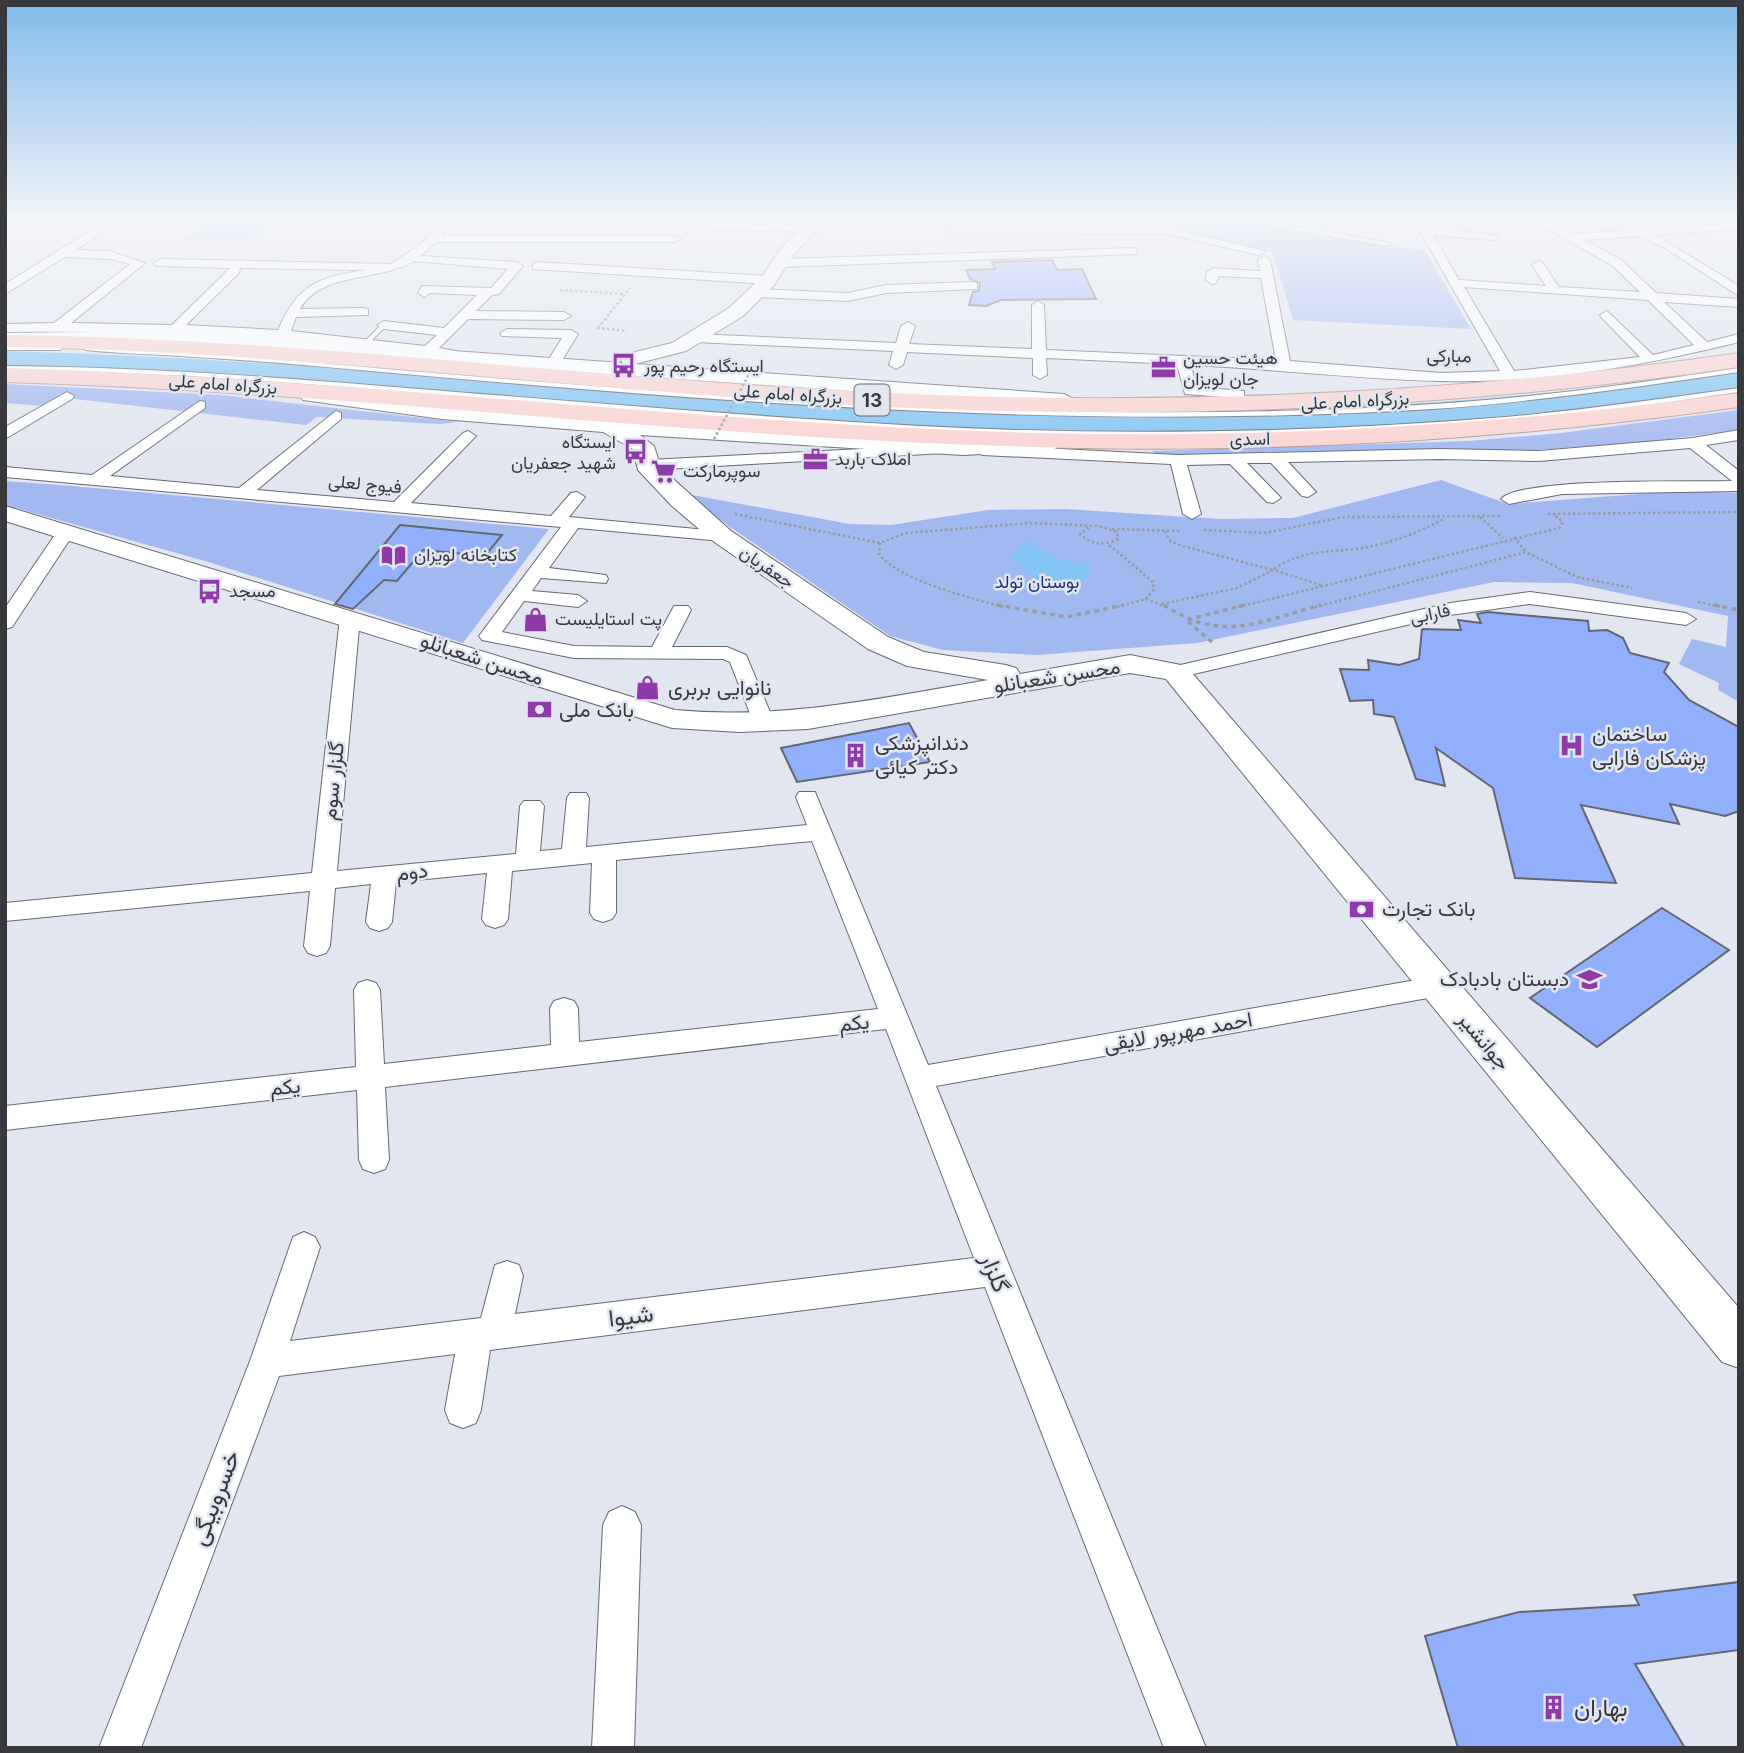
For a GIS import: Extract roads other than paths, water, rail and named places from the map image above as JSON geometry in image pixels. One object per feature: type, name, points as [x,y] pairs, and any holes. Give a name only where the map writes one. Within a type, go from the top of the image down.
[{"type":"highway","name":"بزرگراه امام علی","points":[[5,340],[74,341],[866,399],[1034,407],[1183,407],[1447,396],[1588,383],[1739,360]]},
{"type":"highway","name":"بزرگراه امام علی","points":[[5,375],[203,394],[1081,442],[1401,434],[1611,417],[1739,400]]},
{"type":"main road","points":[[553,364],[615,361],[687,343],[736,312],[745,303]]},
{"type":"main road","points":[[5,340],[54,336],[168,337],[1183,407]]},
{"type":"main road","points":[[687,343],[679,358],[696,374]]},
{"type":"main road","points":[[203,394],[709,436],[963,449],[1081,442]]},
{"type":"main road","name":"جعفریان","points":[[604,426],[621,431],[646,455],[680,501],[728,525],[878,643],[916,660]]},
{"type":"main road","points":[[646,455],[677,436],[709,436]]},
{"type":"main road","name":"محسن شعبانلو","points":[[5,513],[350,617],[672,719],[722,724],[807,720],[1036,678],[1130,664],[1176,672]]},
{"type":"main road","points":[[916,660],[1036,678]]},
{"type":"main road","points":[[916,660],[928,665],[941,690],[933,697]]},
{"type":"main road","name":"جوانشیر","points":[[1176,672],[1439,986],[1735,1332]]},
{"type":"street","points":[[58,327],[89,303]]},
{"type":"street","points":[[175,330],[203,303]]},
{"type":"street","points":[[287,323],[295,303]]},
{"type":"street","points":[[429,350],[477,303]]},
{"type":"street","points":[[1222,349],[1282,358],[1271,303]]},
{"type":"street","points":[[1467,303],[1509,375]]},
{"type":"street","points":[[1658,303],[1706,348]]},
{"type":"street","points":[[1038,305],[1040,376]]},
{"type":"street","points":[[287,323],[363,312]]},
{"type":"street","points":[[465,315],[564,316]]},
{"type":"street","points":[[1607,315],[1650,360]]},
{"type":"street","points":[[287,323],[368,341],[475,358]]},
{"type":"street","points":[[5,328],[175,330],[331,323]]},
{"type":"street","points":[[384,325],[448,332]]},
{"type":"street","points":[[896,365],[908,327]]},
{"type":"street","points":[[507,333],[571,334],[553,364]]},
{"type":"street","name":"مبارکی","points":[[687,343],[900,348],[1183,360],[1282,358],[1441,377],[1509,375],[1650,360],[1739,338]]},
{"type":"street","points":[[1183,360],[1190,391],[1239,394]]},
{"type":"street","points":[[95,480],[203,394]]},
{"type":"street","points":[[5,434],[67,396]]},
{"type":"street","points":[[242,494],[336,416]]},
{"type":"street","points":[[1510,507],[1550,472],[1739,435]]},
{"type":"street","points":[[397,508],[467,436]]},
{"type":"street","points":[[1693,443],[1739,479]]},
{"type":"street","name":"اسدی","points":[[646,455],[963,449],[1178,460],[1274,457],[1550,472]]},
{"type":"street","points":[[1274,457],[1308,492]]},
{"type":"street","points":[[1233,458],[1273,498]]},
{"type":"street","points":[[1178,460],[1192,514]]},
{"type":"street","name":"فیوج لعلی","points":[[5,472],[645,530],[728,525]]},
{"type":"street","points":[[1550,472],[1739,486]]},
{"type":"street","points":[[577,497],[536,572],[489,636],[574,652],[727,653],[739,659],[764,724]]},
{"type":"street","points":[[645,530],[675,519],[681,512],[680,501]]},
{"type":"street","points":[[5,623],[67,530]]},
{"type":"street","points":[[536,572],[599,579]]},
{"type":"street","points":[[519,595],[578,601]]},
{"type":"street","name":"فارابی","points":[[1176,672],[1450,609],[1530,598],[1686,619]]},
{"type":"street","points":[[659,652],[681,610]]},
{"type":"street","name":"گلزار سوم","points":[[317,946],[350,617]]},
{"type":"street","name":"گلزار","points":[[807,797],[1185,1748]]},
{"type":"street","points":[[573,856],[579,798]]},
{"type":"street","points":[[527,861],[532,806]]},
{"type":"street","name":"دوم","points":[[5,912],[819,832]]},
{"type":"street","points":[[603,913],[604,853]]},
{"type":"street","points":[[495,919],[500,864]]},
{"type":"street","points":[[379,922],[385,875]]},
{"type":"street","name":"احمد مهرپور لایقی","points":[[917,1078],[1439,986]]},
{"type":"street","points":[[367,990],[374,1160]]},
{"type":"street","points":[[564,1008],[565,1056]]},
{"type":"street","name":"یکم","points":[[5,1118],[893,1018]]},
{"type":"street","name":"خسروبیگی","points":[[120,1748],[267,1361],[304,1247]]},
{"type":"street","name":"شیوا","points":[[267,1361],[994,1271]]},
{"type":"street","points":[[463,1410],[484,1334],[508,1276]]},
{"type":"street","points":[[613,1748],[622,1525]]},
{"type":"lane","points":[[368,341],[384,325]]},
{"type":"lane","points":[[5,348],[161,353],[846,406],[1060,415],[1230,415],[1425,405],[1598,390],[1739,370]]},
{"type":"lane","points":[[5,368],[212,374],[835,422],[1118,433],[1255,431],[1459,422],[1608,408],[1739,390]]},
{"type":"waterway","points":[[5,360],[245,369],[844,415],[1061,424],[1255,422],[1449,412],[1546,404],[1739,380]]},
{"type":"place","name":"ایستگاه رحیم پور","points":[[624,366]]},
{"type":"place","name":"هیئت حسین جان لویزان","points":[[1163,368]]},
{"type":"place","name":"ایستگاه شهید جعفریان","points":[[636,452]]},
{"type":"place","name":"املاک باربد","points":[[815,459]]},
{"type":"place","name":"سوپرمارکت","points":[[663,471]]},
{"type":"place","name":"کتابخانه لویزان","points":[[394,555]]},
{"type":"place","name":"مسجد","points":[[209,591]]},
{"type":"place","name":"پت استایلیست","points":[[535,619]]},
{"type":"place","name":"نانوایی بربری","points":[[648,688]]},
{"type":"place","name":"بانک ملی","points":[[539,710]]},
{"type":"place","name":"ساختمان پزشکان فارابی","points":[[1572,746]]},
{"type":"place","name":"دندانپزشکی دکتر کیائی","points":[[855,755]]},
{"type":"place","name":"بانک تجارت","points":[[1362,909]]},
{"type":"place","name":"دبستان بادبادک","points":[[1589,979]]},
{"type":"place","name":"بهاران","points":[[1554,1708]]},
{"type":"park label","name":"بوستان تولد","points":[[1037,582]]}]
